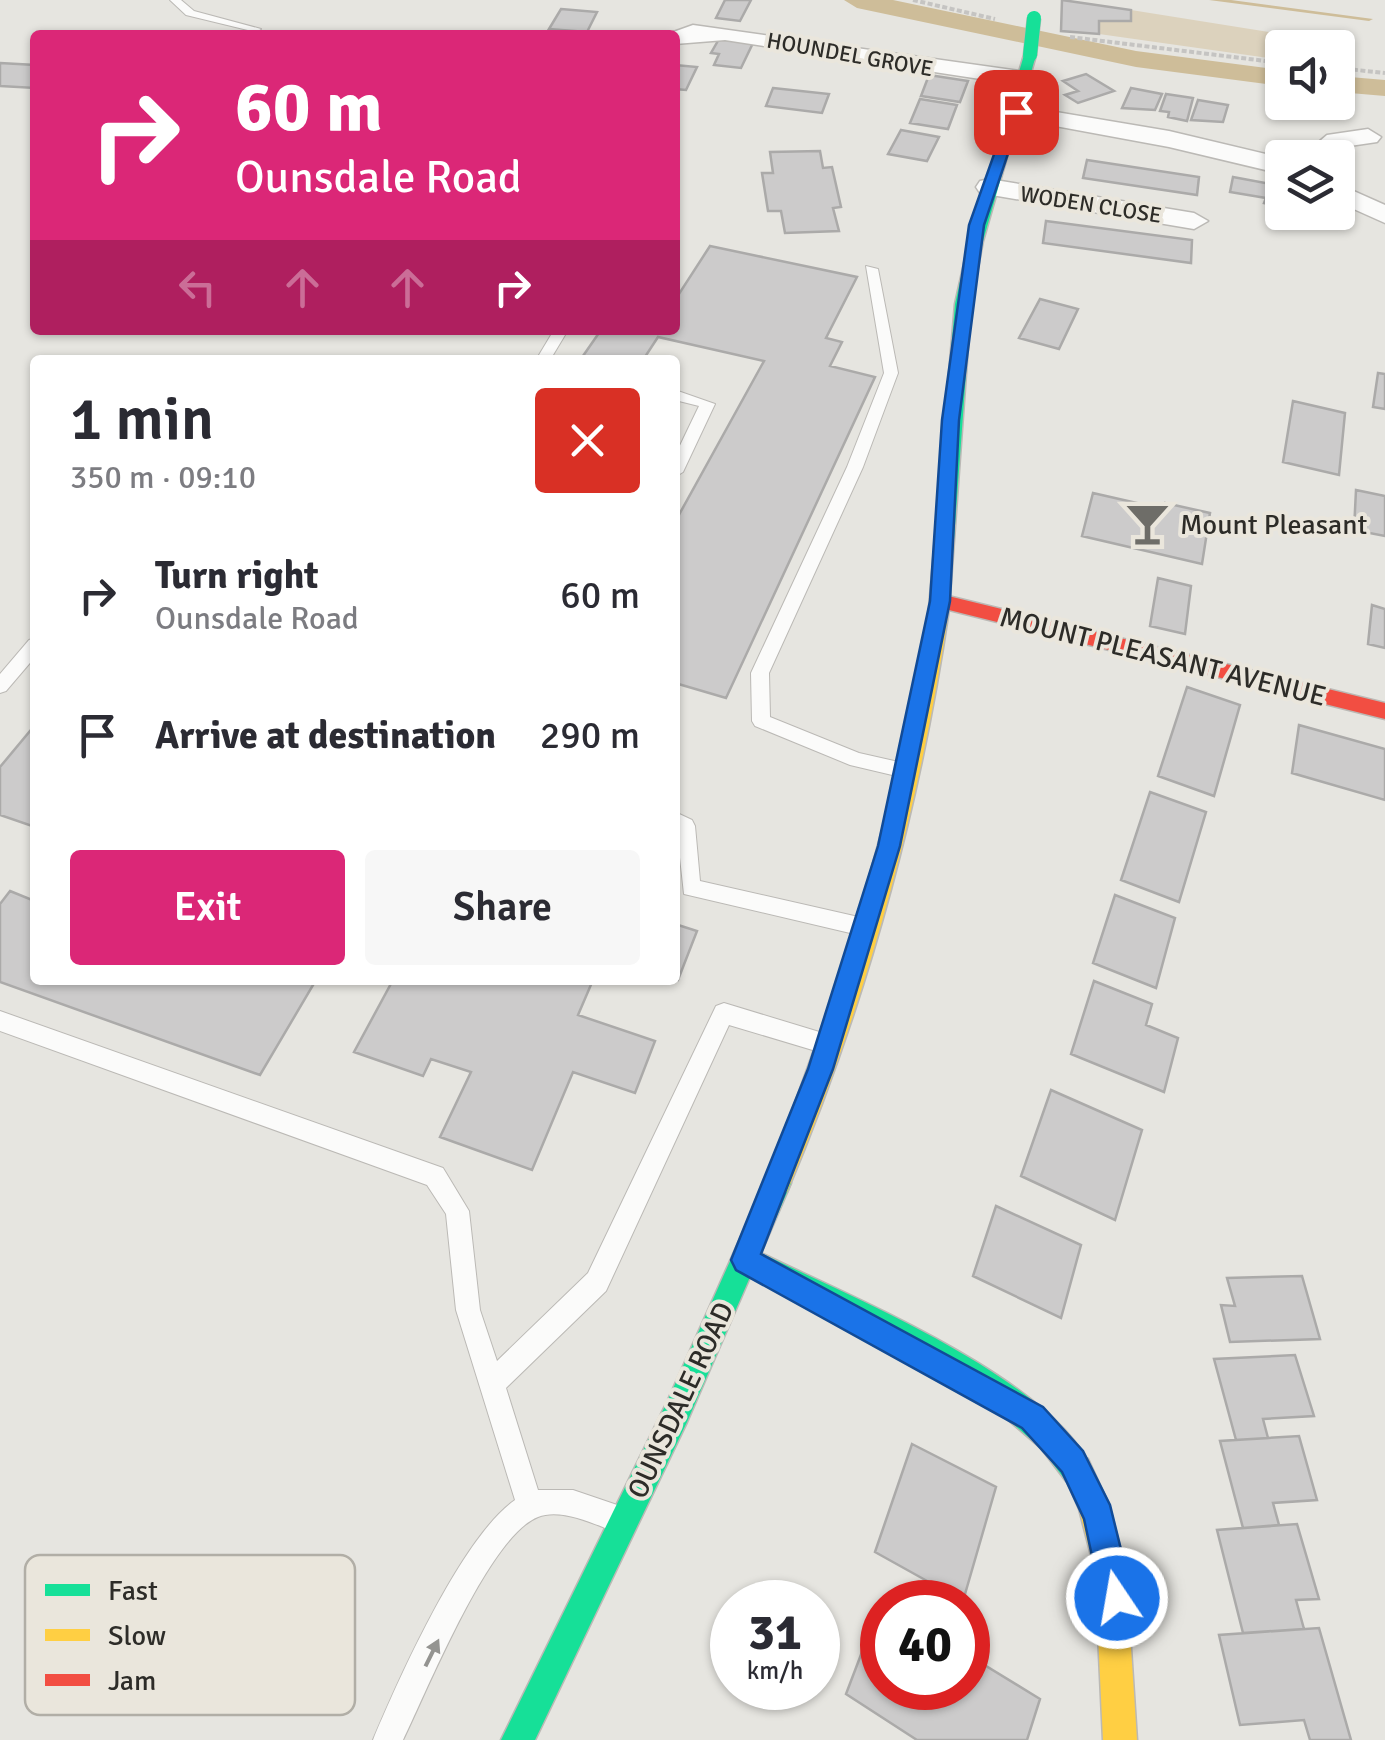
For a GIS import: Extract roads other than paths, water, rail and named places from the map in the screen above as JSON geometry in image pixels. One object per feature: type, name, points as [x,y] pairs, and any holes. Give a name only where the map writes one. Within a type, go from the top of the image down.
[{"type":"street","name":"OUNSDALE ROAD","points":[[518,1740],[745,1260],[828,1044],[889,846],[940,601],[963,306],[976,225],[1028,67],[1031,9]]},
{"type":"street","name":"HOUNDEL GROVE","points":[[680,36],[725,33],[1028,67]]},
{"type":"street","points":[[1016,112],[1169,138],[1265,162]]},
{"type":"street","points":[[1336,140],[1368,137]]},
{"type":"street","name":"WODEN CLOSE","points":[[989,187],[1203,222]]},
{"type":"street","points":[[1355,200],[1385,215]]},
{"type":"street","name":"MOUNT PLEASANT AVENUE","points":[[940,601],[1385,711]]},
{"type":"street","points":[[745,1260],[1020,1410],[1072,1462],[1099,1516],[1117,1598],[1116,1706],[1120,1740]]},
{"type":"lane","points":[[175,0],[190,12],[256,29]]},
{"type":"lane","points":[[871,268],[891,373],[855,467],[760,674],[761,721],[857,760],[905,770]]},
{"type":"lane","points":[[680,396],[708,404],[680,462]]},
{"type":"lane","points":[[0,686],[30,651]]},
{"type":"lane","points":[[680,823],[685,826],[691,888],[864,928]]},
{"type":"lane","points":[[492,1384],[597,1282],[724,1012],[828,1044]]},
{"type":"lane","points":[[0,1020],[435,1176],[458,1211],[468,1310],[530,1505]]},
{"type":"lane","points":[[388,1740],[478,1561],[510,1519],[530,1505],[585,1506],[624,1521]]},
{"type":"waterway","points":[[857,0],[1136,59],[1265,76]]},
{"type":"waterway","points":[[1213,0],[1369,19]]},
{"type":"waterway","points":[[1355,85],[1385,88]]},
{"type":"place","name":"Mount Pleasant","points":[[1147,524]]}]
